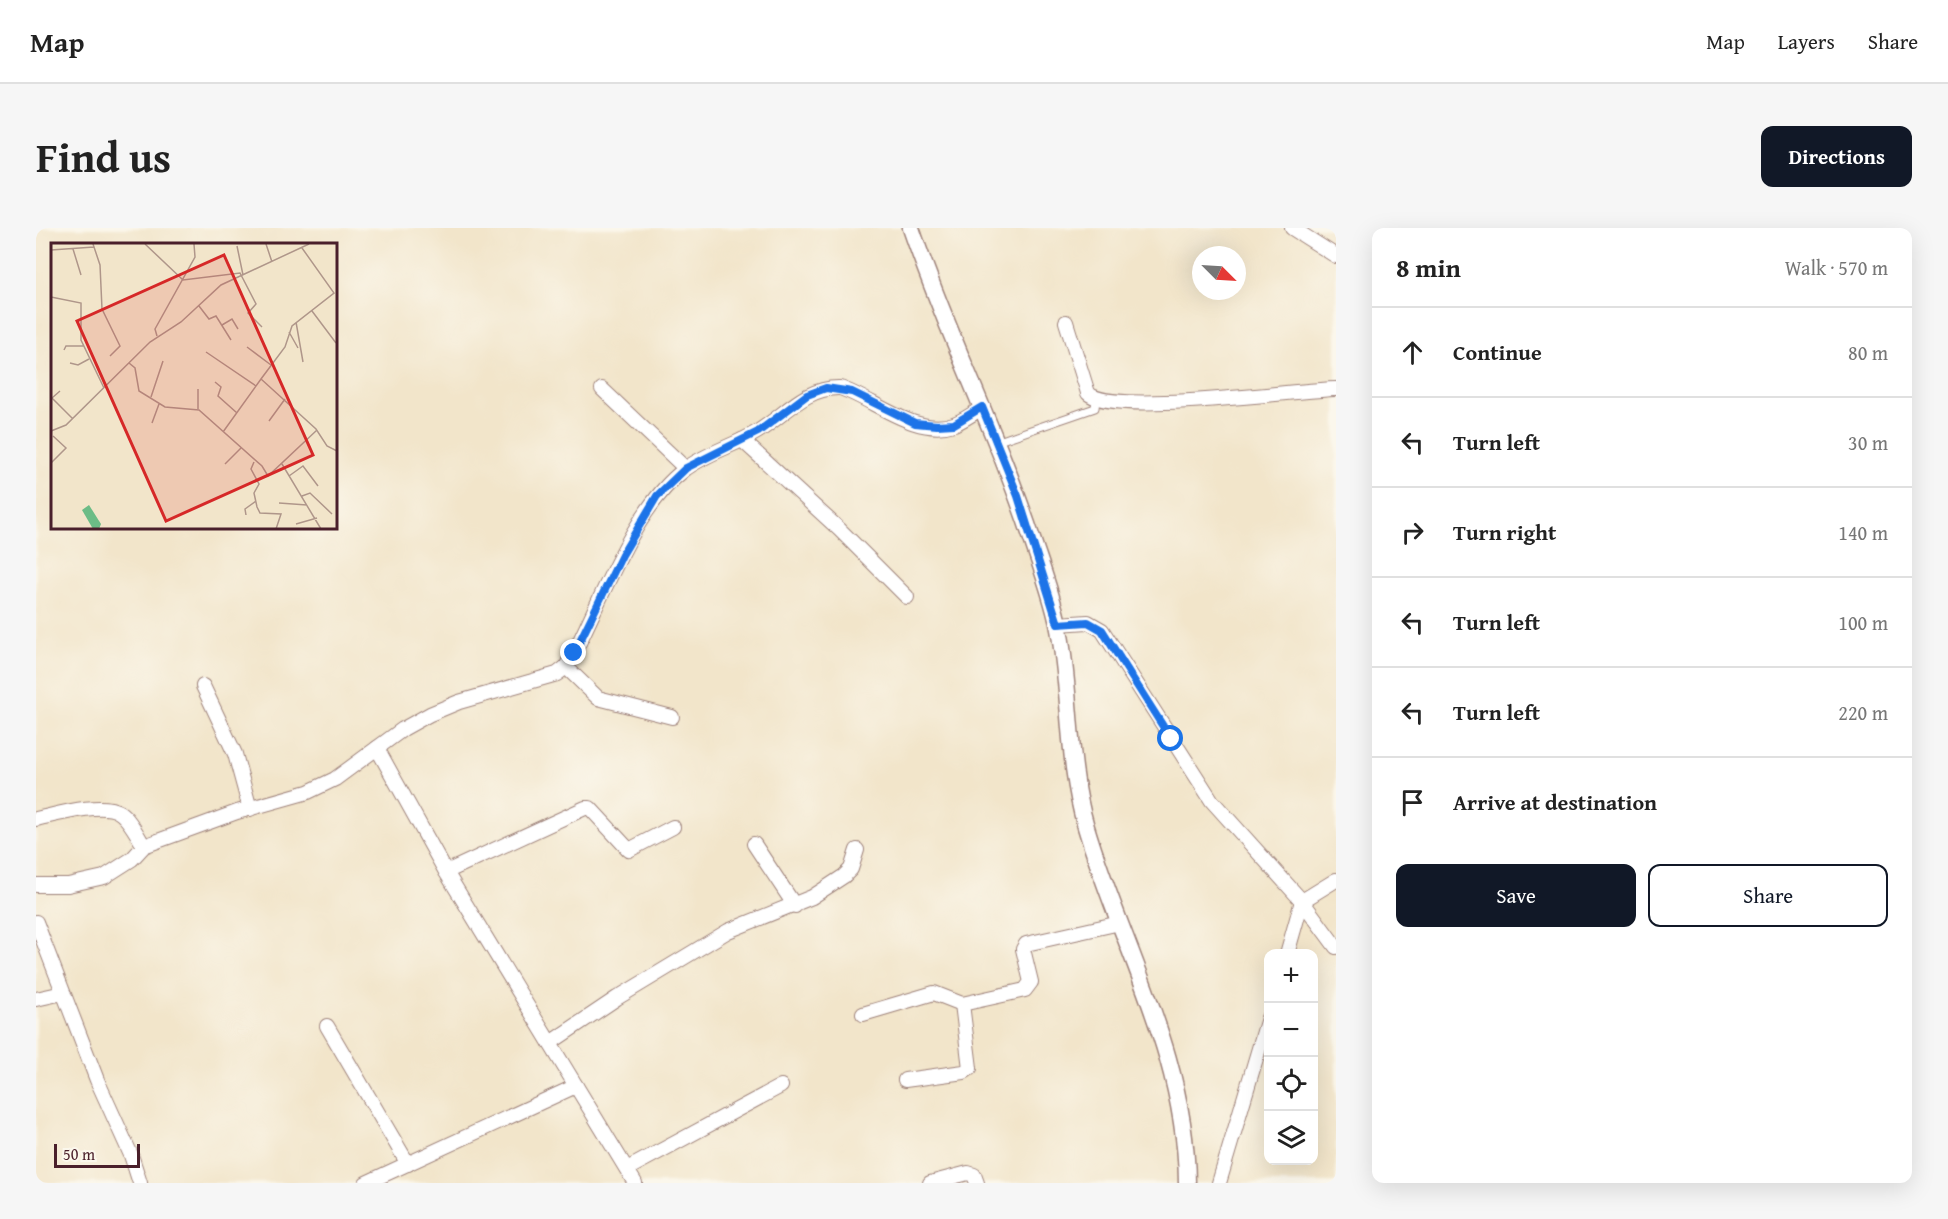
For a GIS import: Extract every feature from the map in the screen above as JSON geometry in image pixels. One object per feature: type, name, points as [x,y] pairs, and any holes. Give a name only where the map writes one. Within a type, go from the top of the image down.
[{"type":"street","points":[[911,228],[1022,507],[1058,624],[1075,789],[1096,859],[1162,1035],[1179,1095],[1187,1143],[1187,1183]]},
{"type":"street","points":[[1292,228],[1336,256]]},
{"type":"street","points":[[1066,322],[1088,393],[1096,399],[1153,403],[1336,390]]},
{"type":"street","points":[[36,885],[68,885],[104,877],[132,859],[144,846],[250,808],[308,792],[335,779],[403,729],[430,714],[492,692],[557,674],[566,667],[622,555],[657,496],[686,468],[758,432],[807,395],[826,388],[852,392],[915,423],[937,425],[954,424],[982,407]]},
{"type":"street","points":[[602,389],[686,468]]},
{"type":"street","points":[[742,440],[839,529],[907,597]]},
{"type":"street","points":[[1058,624],[1088,622],[1102,630],[1212,801],[1302,901],[1336,947]]},
{"type":"street","points":[[566,667],[598,698],[672,717]]},
{"type":"street","points":[[203,686],[235,754],[250,808]]},
{"type":"street","points":[[377,748],[446,872],[635,1183]]},
{"type":"street","points":[[446,872],[585,808],[590,808],[628,850],[673,827]]},
{"type":"street","points":[[36,819],[87,810],[113,810],[127,819],[144,846]]},
{"type":"street","points":[[754,844],[795,906]]},
{"type":"street","points":[[550,1043],[626,993],[728,932],[795,906],[844,876],[851,868],[857,850]]},
{"type":"street","points":[[1288,949],[1302,901],[1336,880]]},
{"type":"street","points":[[36,922],[97,1080],[131,1155],[140,1183]]},
{"type":"street","points":[[863,1014],[934,993],[962,1004],[1025,990],[1031,982],[1023,950],[1026,944],[1120,923]]},
{"type":"street","points":[[36,999],[63,993]]},
{"type":"street","points":[[905,1080],[964,1072],[970,1068],[962,1004]]},
{"type":"street","points":[[327,1026],[408,1164]]},
{"type":"street","points":[[1219,1183],[1264,1034]]},
{"type":"street","points":[[366,1183],[576,1086]]},
{"type":"street","points":[[627,1169],[782,1086]]},
{"type":"street","points":[[930,1183],[968,1173],[974,1175],[977,1183]]},
{"type":"lane","points":[[996,442],[1095,408],[1096,399]]},
{"type":"route","points":[[574,653],[622,555],[657,496],[686,468],[758,432],[807,395],[826,388],[840,388],[915,423],[937,425],[954,424],[982,407],[1018,496],[1058,624],[1088,622],[1102,630],[1171,739]]}]
